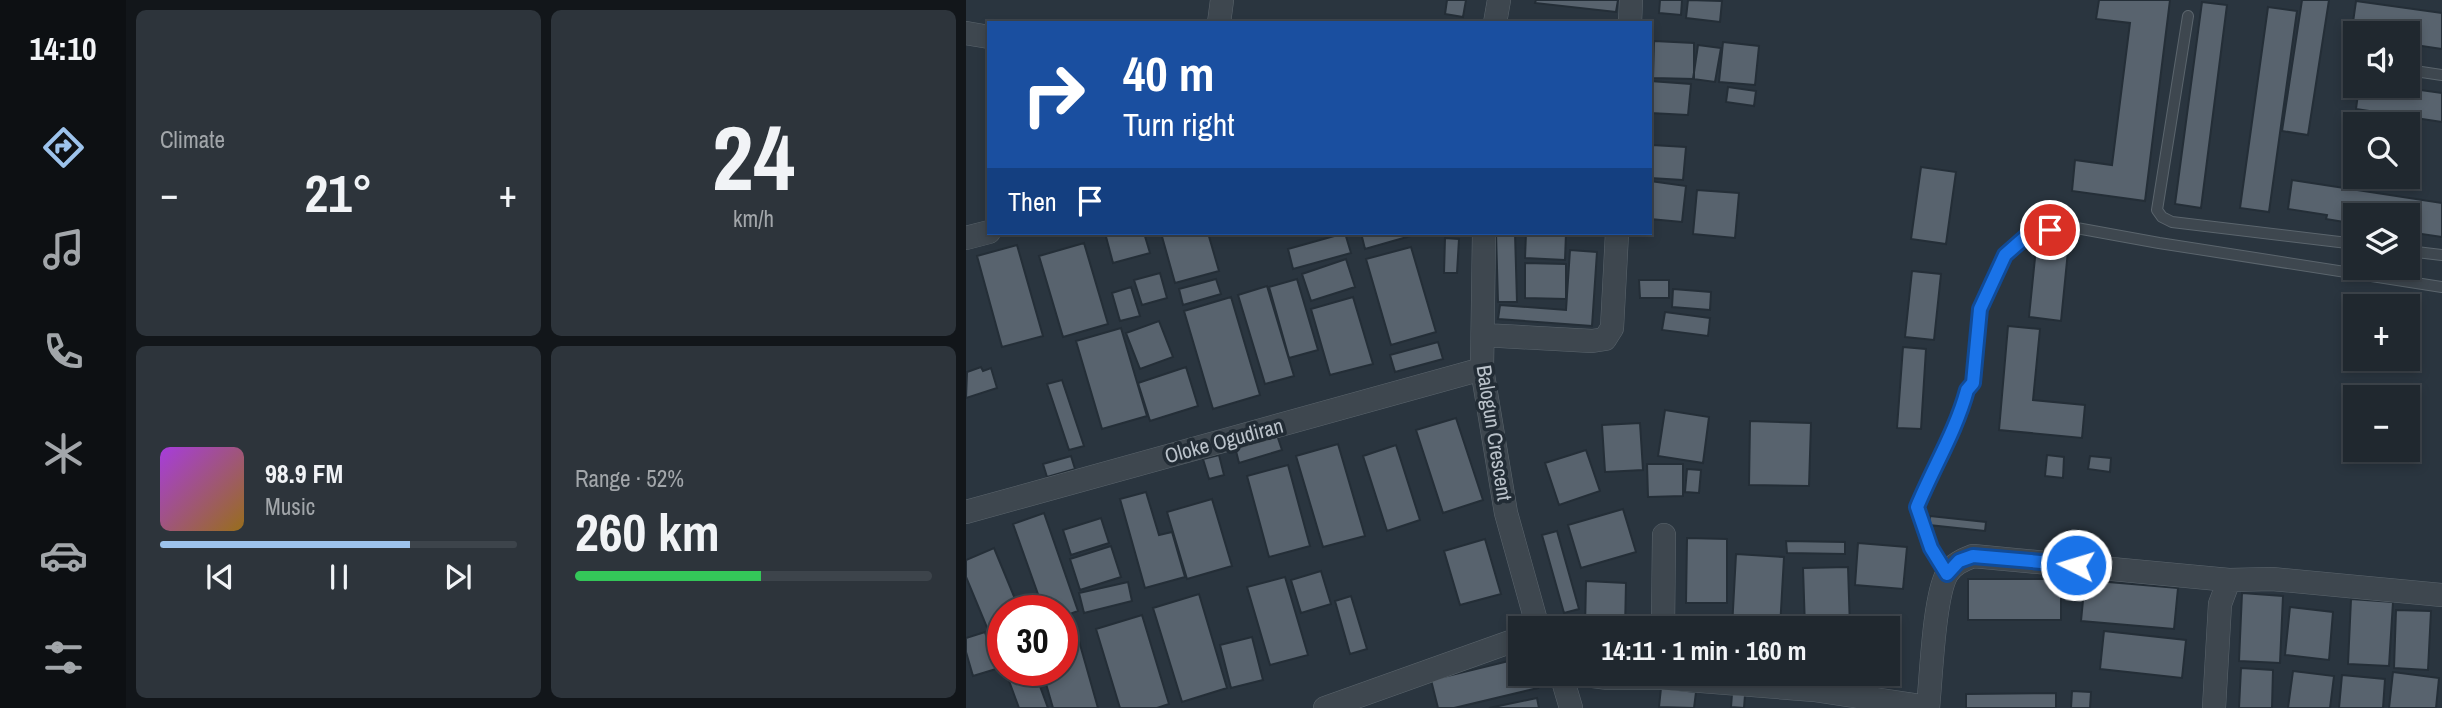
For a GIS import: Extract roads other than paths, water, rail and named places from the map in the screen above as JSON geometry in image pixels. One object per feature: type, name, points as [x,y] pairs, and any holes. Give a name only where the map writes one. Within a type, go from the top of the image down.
[{"type":"street","points":[[1219,21],[1222,0]]},
{"type":"street","points":[[1495,21],[1499,0]]},
{"type":"street","points":[[1630,21],[1631,0]]},
{"type":"street","points":[[966,33],[987,37]]},
{"type":"street","points":[[966,238],[987,233]]},
{"type":"street","name":"Balogun Crescent","points":[[1484,235],[1482,369],[1506,513],[1535,616]]},
{"type":"street","points":[[1483,335],[1592,341],[1605,339],[1612,328],[1617,235]]},
{"type":"street","name":"Oloke Ogudiran","points":[[966,512],[1482,369]]},
{"type":"street","points":[[1663,616],[1664,535]]},
{"type":"street","points":[[1766,686],[1828,692],[1928,708],[1939,594],[1947,574],[1959,561],[1973,556],[2229,580],[2272,579],[2442,595]]},
{"type":"street","points":[[2214,708],[2220,604],[2229,580]]},
{"type":"street","points":[[1325,708],[1508,643]]},
{"type":"street","points":[[1565,686],[1571,708]]},
{"type":"lane","points":[[2188,16],[2157,209],[2162,217],[2172,222],[2343,242]]},
{"type":"lane","points":[[2420,72],[2442,75]]},
{"type":"lane","points":[[1947,574],[1931,548],[1917,507],[1941,459],[1967,390],[1973,383],[1980,309],[2005,255],[2030,233],[2071,228],[2442,287]]},
{"type":"lane","points":[[2420,252],[2442,255]]}]
